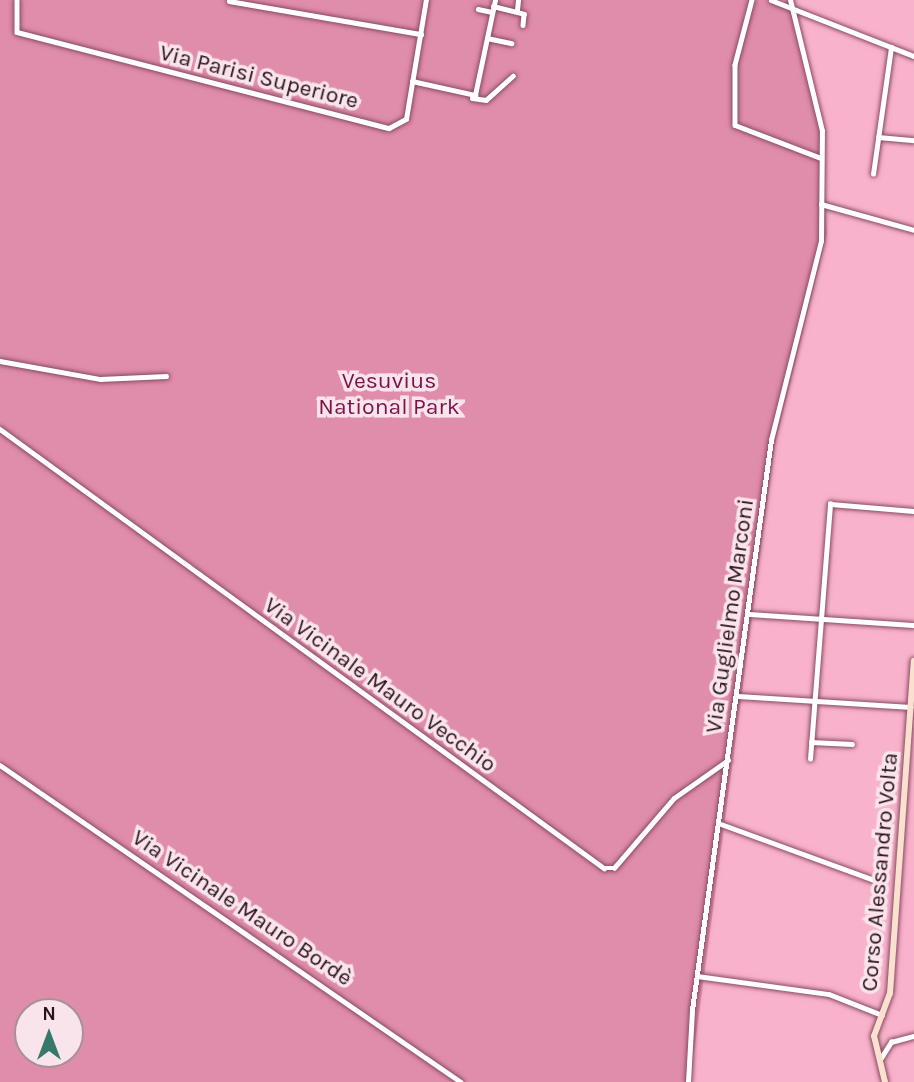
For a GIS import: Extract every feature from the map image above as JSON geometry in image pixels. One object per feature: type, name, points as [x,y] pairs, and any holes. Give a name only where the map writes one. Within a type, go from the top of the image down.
[{"type":"main road","name":"Corso Alessandro Volta","points":[[885,1082],[874,1036],[890,993],[914,661]]},
{"type":"street","name":"Via Parisi Superiore","points":[[17,0],[17,32],[389,128],[406,119],[426,0]]},
{"type":"street","points":[[517,10],[518,0]]},
{"type":"street","points":[[752,0],[736,65],[735,125],[821,158]]},
{"type":"street","points":[[771,0],[914,56]]},
{"type":"street","name":"Via Guglielmo Marconi","points":[[688,1082],[697,976],[721,824],[771,440],[821,241],[819,110],[790,0]]},
{"type":"street","points":[[229,1],[421,34]]},
{"type":"street","points":[[472,98],[493,6]]},
{"type":"street","points":[[478,9],[493,6],[517,10],[524,14],[523,25]]},
{"type":"street","points":[[487,38],[511,43]]},
{"type":"street","points":[[873,174],[891,47]]},
{"type":"street","points":[[412,81],[486,100],[513,76]]},
{"type":"street","points":[[878,137],[914,140]]},
{"type":"street","points":[[821,204],[914,229]]},
{"type":"street","points":[[0,361],[100,379],[166,376]]},
{"type":"street","name":"Via Vicinale Mauro Vecchio","points":[[0,429],[604,868],[614,868],[674,798],[728,760]]},
{"type":"street","points":[[810,759],[830,504],[914,511]]},
{"type":"street","points":[[748,614],[914,625]]},
{"type":"street","points":[[738,696],[911,708]]},
{"type":"street","points":[[811,742],[852,744]]},
{"type":"street","name":"Via Vicinale Mauro Bordè","points":[[0,765],[461,1082]]},
{"type":"street","points":[[721,824],[874,880]]},
{"type":"street","points":[[697,976],[830,994],[882,1015]]},
{"type":"street","points":[[881,1058],[891,1042],[914,1036]]},
{"type":"green space","name":"Vesuvius National Park","points":[[0,0],[775,0],[793,8],[820,109],[827,234],[775,444],[690,1082],[0,1082]]}]
